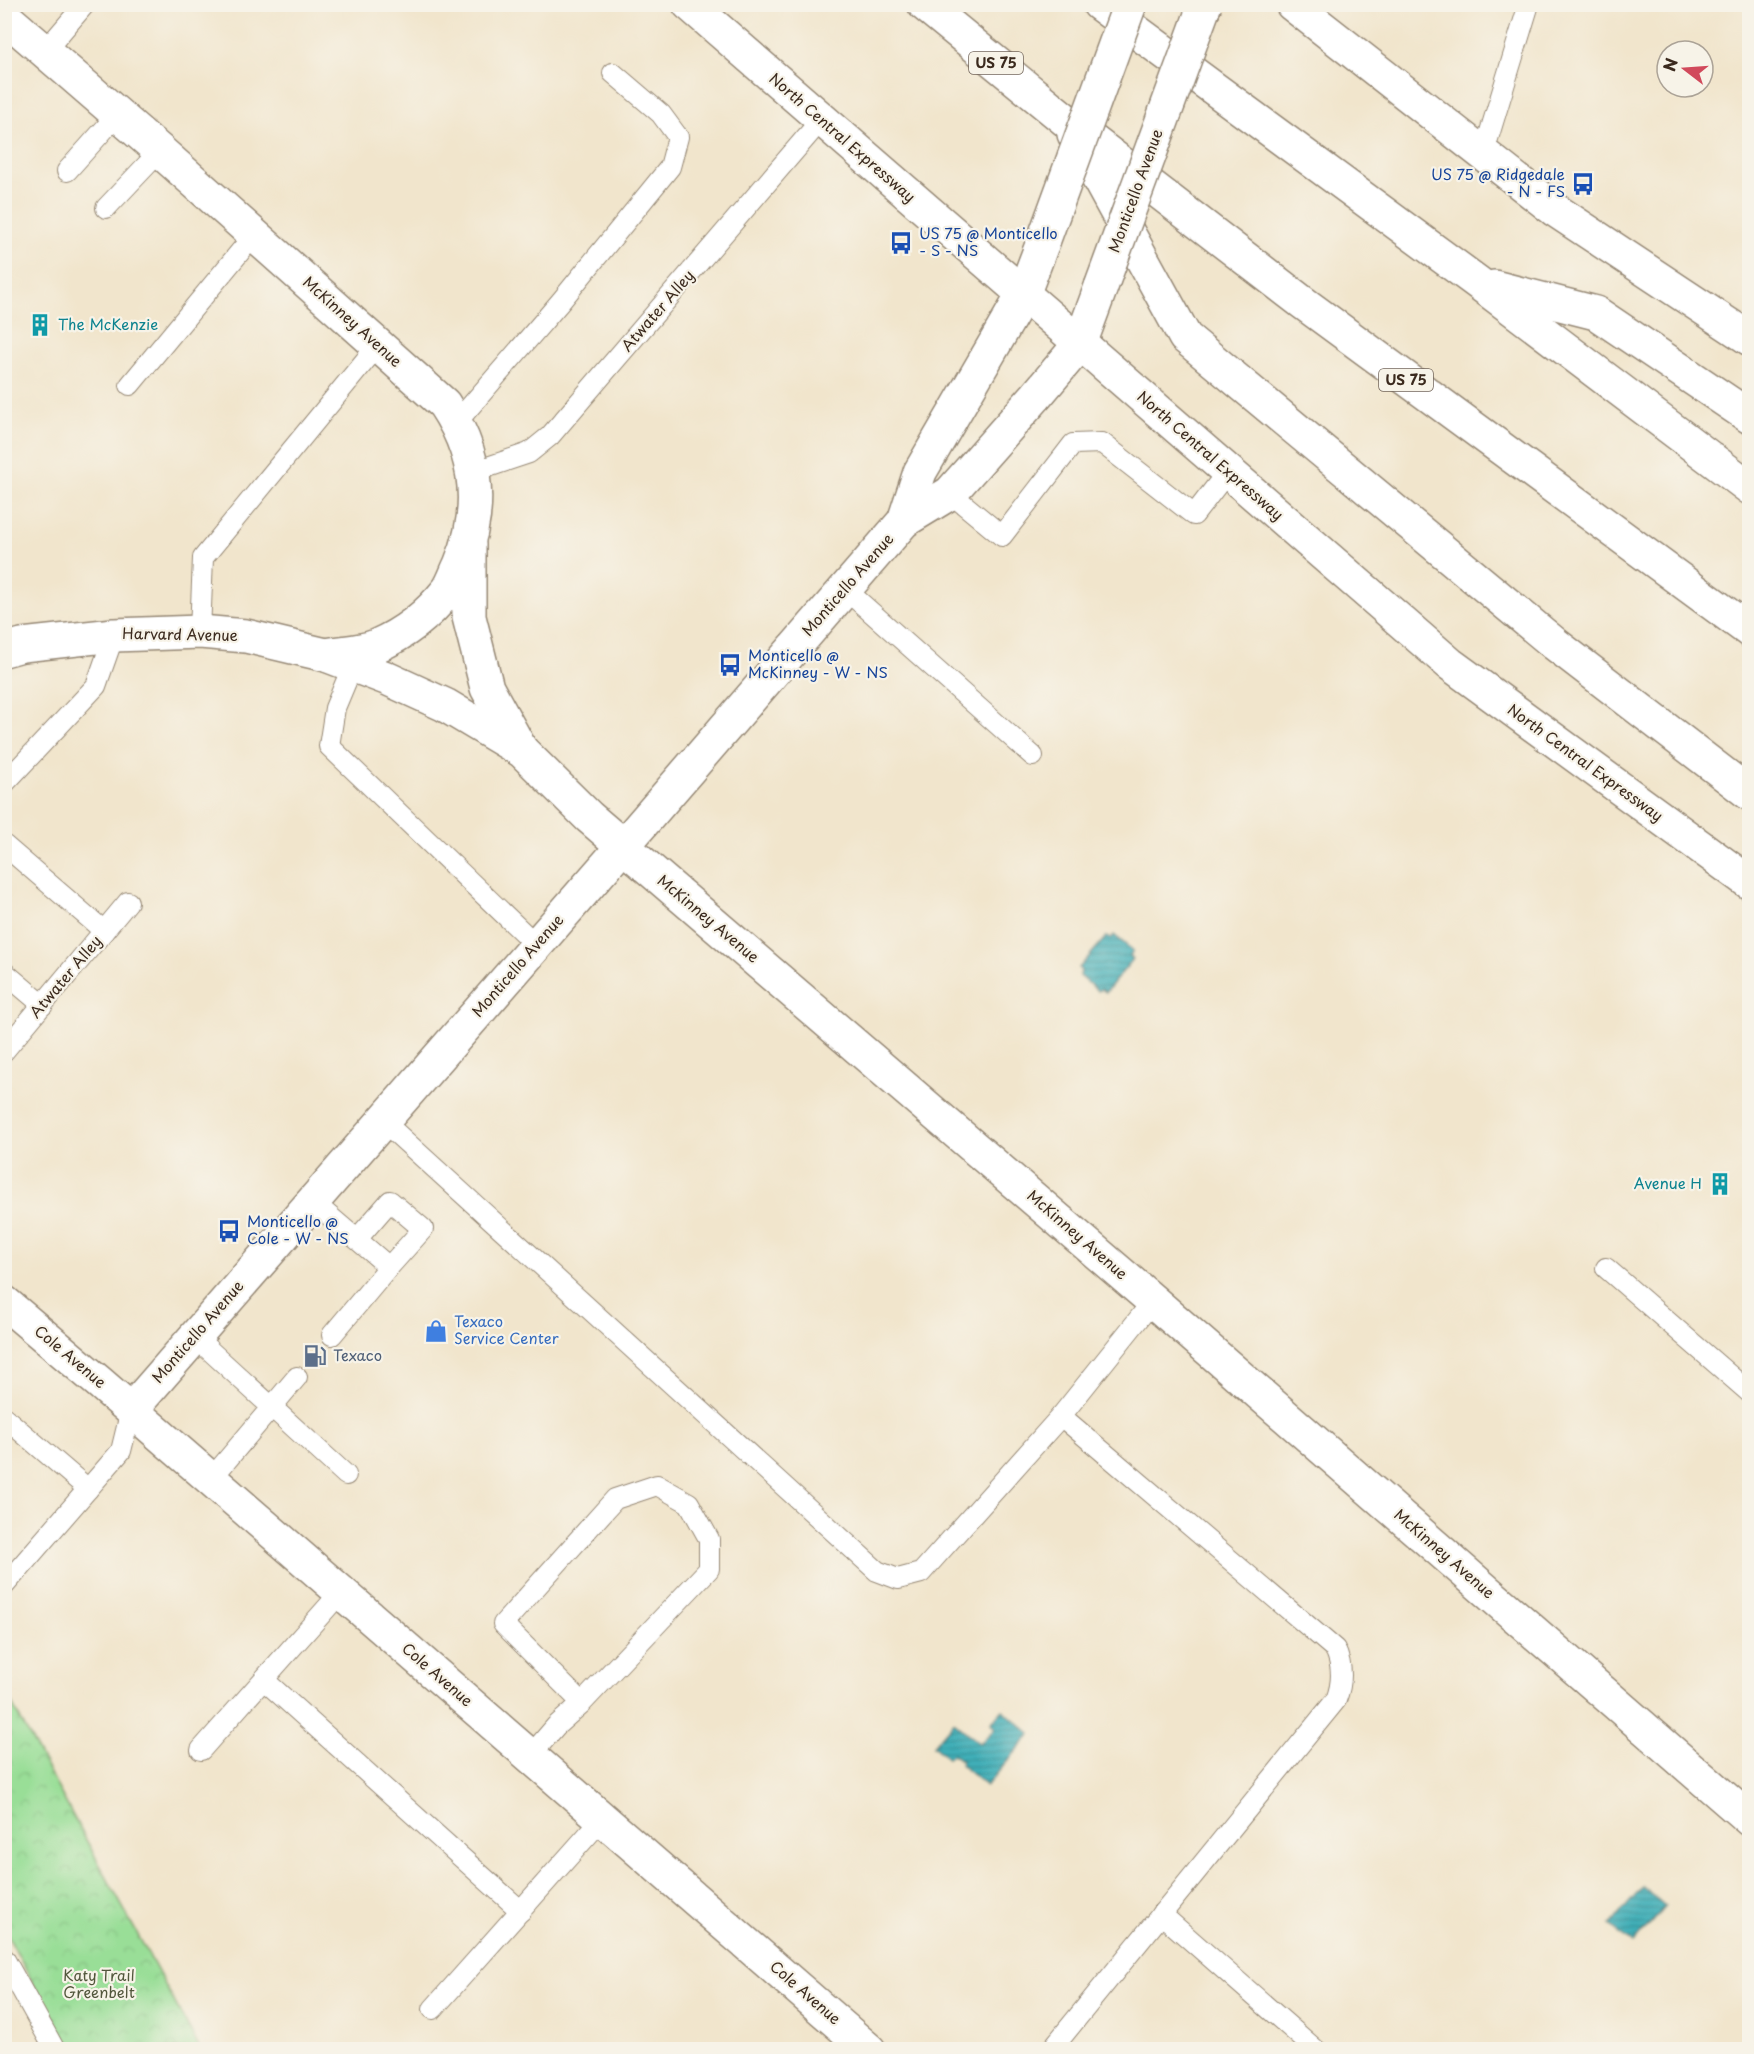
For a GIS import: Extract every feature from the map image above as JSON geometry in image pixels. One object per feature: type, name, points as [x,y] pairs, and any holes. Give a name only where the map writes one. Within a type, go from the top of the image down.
[{"type":"main road","name":"North Central Expressway","points":[[689,4],[1450,664],[1749,883]]},
{"type":"main road","name":"US 75","points":[[924,4],[1068,122],[1320,315],[1749,630]]},
{"type":"main road","points":[[1099,4],[1477,282],[1749,488]]},
{"type":"main road","name":"Monticello Avenue","points":[[904,521],[920,472],[1023,295],[1130,4]]},
{"type":"main road","name":"Monticello Avenue","points":[[131,1410],[904,521],[950,493],[1080,344],[1205,4]]},
{"type":"main road","points":[[1292,4],[1555,210],[1749,338]]},
{"type":"main road","name":"McKinney Avenue","points":[[4,16],[160,151],[444,404],[456,423],[467,448],[473,472],[475,496],[469,544],[450,588],[417,622],[375,647],[340,660]]},
{"type":"main road","points":[[1068,122],[1185,337],[1555,644],[1749,794]]},
{"type":"main road","points":[[1477,282],[1596,313],[1749,417]]},
{"type":"main road","points":[[469,544],[469,617],[476,647],[487,688],[522,752]]},
{"type":"main road","name":"Harvard Avenue","points":[[4,650],[22,645],[114,635],[200,632],[246,636],[340,660],[386,678]]},
{"type":"main road","name":"McKinney Avenue","points":[[386,678],[445,705],[522,752],[589,817],[1153,1300],[1749,1820]]},
{"type":"main road","name":"Cole Avenue","points":[[4,1302],[531,1755],[852,2044]]},
{"type":"lane","points":[[45,51],[86,4]]},
{"type":"lane","points":[[1483,155],[1529,4]]},
{"type":"lane","points":[[456,423],[561,301],[670,167],[678,137],[661,114],[613,73]]},
{"type":"lane","points":[[67,171],[118,114]]},
{"type":"lane","name":"Atwater Alley","points":[[473,472],[529,453],[550,436],[821,120]]},
{"type":"lane","points":[[106,208],[160,151]]},
{"type":"lane","points":[[130,385],[254,235]]},
{"type":"lane","points":[[200,632],[203,558],[378,345]]},
{"type":"lane","points":[[950,493],[1002,536],[1073,444],[1101,443],[1194,515],[1228,471]]},
{"type":"lane","points":[[845,589],[1033,756]]},
{"type":"lane","points":[[4,784],[96,686],[114,635]]},
{"type":"lane","points":[[340,660],[328,746],[536,945]]},
{"type":"lane","points":[[4,845],[104,931]]},
{"type":"lane","name":"Atwater Alley","points":[[4,1051],[128,902]]},
{"type":"lane","points":[[4,972],[43,1005]]},
{"type":"lane","points":[[383,1121],[877,1571],[898,1579],[921,1573],[1061,1416],[1153,1300]]},
{"type":"lane","points":[[312,1201],[389,1267]]},
{"type":"lane","points":[[332,1335],[423,1229],[390,1201],[357,1239]]},
{"type":"lane","points":[[1606,1268],[1749,1393]]},
{"type":"lane","points":[[194,1336],[346,1475]]},
{"type":"lane","points":[[211,1479],[297,1377]]},
{"type":"lane","points":[[4,1586],[121,1451],[131,1410]]},
{"type":"lane","points":[[1051,2049],[1336,1700],[1342,1686],[1340,1660],[1335,1649],[1061,1416]]},
{"type":"lane","points":[[4,1417],[88,1489]]},
{"type":"lane","points":[[531,1755],[556,1726],[582,1703],[709,1569],[709,1539],[689,1503],[657,1485],[615,1499],[503,1624],[582,1703]]},
{"type":"lane","points":[[201,1750],[341,1592]]},
{"type":"lane","points":[[264,1680],[521,1911]]},
{"type":"lane","points":[[433,2009],[603,1818]]},
{"type":"lane","points":[[1161,1914],[1316,2049]]},
{"type":"lane","points":[[4,1958],[55,2049]]},
{"type":"green space","name":"Katy Trail Greenbelt","points":[[5,1691],[200,2049],[68,2049],[5,1931]]},
{"type":"water","points":[[1114,935],[1133,951],[1130,956],[1133,959],[1106,992],[1101,989],[1098,991],[1080,976],[1079,968],[1106,937],[1112,938]]},
{"type":"water","points":[[1003,1710],[1031,1734],[986,1786],[960,1764],[962,1761],[953,1754],[948,1758],[933,1746],[954,1722],[980,1744],[995,1728],[991,1723]]},
{"type":"water","points":[[1643,1887],[1665,1906],[1633,1944],[1610,1925]]},
{"type":"place","name":"US 75 @ Ridgedale - N - FS","points":[[1583,184]]},
{"type":"place","name":"US 75 @ Monticello - S - NS","points":[[901,243]]},
{"type":"place","name":"The McKenzie","points":[[40,325]]},
{"type":"place","name":"Monticello @ McKinney - W - NS","points":[[730,665]]},
{"type":"place","name":"Avenue H","points":[[1720,1184]]},
{"type":"place","name":"Monticello @ Cole - W - NS","points":[[229,1231]]},
{"type":"place","name":"Texaco Service Center","points":[[436,1331]]},
{"type":"place","name":"Texaco","points":[[315,1356]]}]
